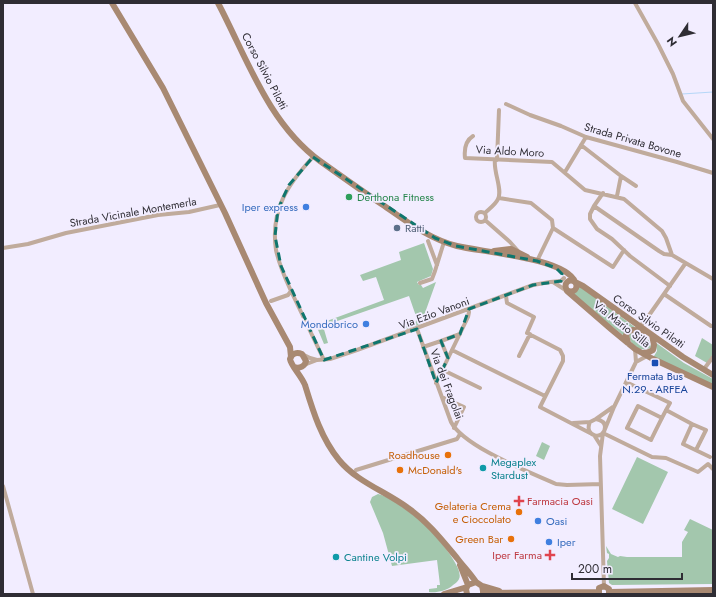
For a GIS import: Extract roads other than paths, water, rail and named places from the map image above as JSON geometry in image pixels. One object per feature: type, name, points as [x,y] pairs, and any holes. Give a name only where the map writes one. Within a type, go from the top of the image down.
[{"type":"street","points":[[112,3],[163,88],[266,303],[290,347],[291,363],[303,381],[325,439],[339,460],[360,479],[419,516],[442,538],[476,582],[482,586],[507,593]]},
{"type":"street","name":"Corso Silvio Pilotti","points":[[218,3],[263,93],[293,137],[313,157],[410,224],[435,238],[456,246],[485,251],[512,253],[537,260],[568,274],[574,279],[575,282],[583,286],[638,328]]},
{"type":"street","points":[[635,3],[658,44],[680,94],[713,140]]},
{"type":"street","name":"Strada Privata Bovone","points":[[506,104],[586,137],[713,173]]},
{"type":"street","points":[[485,220],[485,213],[499,198],[494,168],[496,160],[499,110]]},
{"type":"street","name":"Via Aldo Moro","points":[[473,136],[468,139],[464,151],[465,158],[552,162],[585,190],[617,196],[624,199],[662,231],[672,255]]},
{"type":"street","points":[[565,172],[586,137]]},
{"type":"street","points":[[581,145],[636,186]]},
{"type":"street","points":[[313,157],[289,185],[278,209],[275,236],[276,251],[281,266],[291,291],[324,360]]},
{"type":"street","points":[[617,196],[621,176]]},
{"type":"street","points":[[603,193],[590,214],[592,224],[612,239],[630,256],[670,286]]},
{"type":"street","points":[[499,198],[532,203],[552,220],[553,228],[537,260]]},
{"type":"street","name":"Strada Vicinale Montemerla","points":[[3,248],[28,244],[66,233],[158,215],[189,212],[220,205]]},
{"type":"street","points":[[594,206],[659,251],[664,254],[672,255],[713,279]]},
{"type":"street","points":[[485,213],[480,212],[477,213],[476,216],[478,221],[482,222],[485,220]]},
{"type":"street","points":[[485,220],[507,240],[512,253]]},
{"type":"street","points":[[553,228],[612,267],[624,250]]},
{"type":"street","points":[[507,240],[512,253]]},
{"type":"street","points":[[428,241],[437,266]]},
{"type":"street","points":[[420,283],[432,279],[444,242]]},
{"type":"street","points":[[628,344],[626,337],[627,332],[638,328],[685,264]]},
{"type":"street","name":"Corso Silvio Pilotti","points":[[556,268],[564,278]]},
{"type":"street","points":[[564,278],[566,288]]},
{"type":"street","name":"Via Ezio Vanoni","points":[[317,360],[324,360],[357,350],[533,285],[561,281],[564,278]]},
{"type":"street","points":[[550,282],[566,288],[571,292],[575,290],[577,286],[575,282],[570,280],[566,288]]},
{"type":"street","name":"Via Mario Silla","points":[[566,288],[574,298],[635,349],[713,387]]},
{"type":"street","points":[[271,301],[288,294],[291,291]]},
{"type":"street","points":[[664,294],[711,326]]},
{"type":"street","points":[[506,296],[507,303],[534,317],[527,331],[560,350],[563,356],[563,361],[540,407],[598,436],[604,431],[636,362],[644,354],[653,350],[654,345],[650,334],[638,328]]},
{"type":"street","points":[[436,383],[468,317],[468,310]]},
{"type":"street","name":"Via dei Fragolai","points":[[417,329],[454,428],[460,434],[494,455],[556,484],[567,486],[601,484]]},
{"type":"street","points":[[423,346],[460,334]]},
{"type":"street","points":[[519,356],[530,334]]},
{"type":"street","name":"Corso Silvio Pilotti","points":[[650,334],[713,374]]},
{"type":"street","points":[[285,338],[306,361],[304,365],[303,381]]},
{"type":"street","points":[[441,340],[448,358]]},
{"type":"street","points":[[635,349],[636,362]]},
{"type":"street","points":[[452,350],[545,396]]},
{"type":"street","points":[[291,357],[294,354],[301,354],[317,360]]},
{"type":"street","points":[[704,369],[713,357]]},
{"type":"street","points":[[294,367],[300,368],[317,360]]},
{"type":"street","points":[[443,370],[480,388]]},
{"type":"street","points":[[626,382],[670,403],[666,410],[662,418],[650,440],[626,428],[638,406],[662,418]]},
{"type":"street","points":[[442,397],[464,407],[454,428]]},
{"type":"street","points":[[573,423],[590,422],[614,407]]},
{"type":"street","points":[[666,410],[706,430],[696,450]]},
{"type":"street","points":[[596,419],[601,420],[604,424],[601,446],[604,586]]},
{"type":"street","points":[[590,422],[588,426],[601,446]]},
{"type":"street","points":[[604,431],[652,457],[666,458],[698,472],[708,464],[712,456],[683,444],[692,424]]},
{"type":"street","points":[[356,470],[457,439],[460,434]]},
{"type":"street","points":[[708,464],[713,469]]},
{"type":"street","points":[[3,486],[33,594]]},
{"type":"street","points":[[458,560],[468,586],[467,594]]},
{"type":"street","points":[[444,594],[476,582]]},
{"type":"street","points":[[482,586],[483,594],[599,593],[600,588],[604,586]]},
{"type":"street","points":[[604,586],[608,588],[610,593],[713,590]]},
{"type":"waterway","points":[[682,94],[713,92]]},
{"type":"place","name":"Derthona Fitness","points":[[349,197]]},
{"type":"place","name":"Iper express","points":[[306,207]]},
{"type":"place","name":"Ratti","points":[[397,228]]},
{"type":"place","name":"Mondobrico","points":[[366,324]]},
{"type":"place","name":"Fermata Bus N.29 - ARFEA","points":[[655,363]]},
{"type":"place","name":"Roadhouse","points":[[448,455]]},
{"type":"place","name":"Megaplex Stardust","points":[[483,468]]},
{"type":"place","name":"McDonald's","points":[[400,470]]},
{"type":"place","name":"Farmacia Oasi","points":[[519,501]]},
{"type":"place","name":"Gelateria Crema e Cioccolato","points":[[519,512]]},
{"type":"place","name":"Oasi","points":[[538,521]]},
{"type":"place","name":"Green Bar","points":[[511,539]]},
{"type":"place","name":"Iper","points":[[549,542]]},
{"type":"place","name":"Iper Farma","points":[[550,555]]},
{"type":"place","name":"Cantine Volpi","points":[[336,557]]}]
